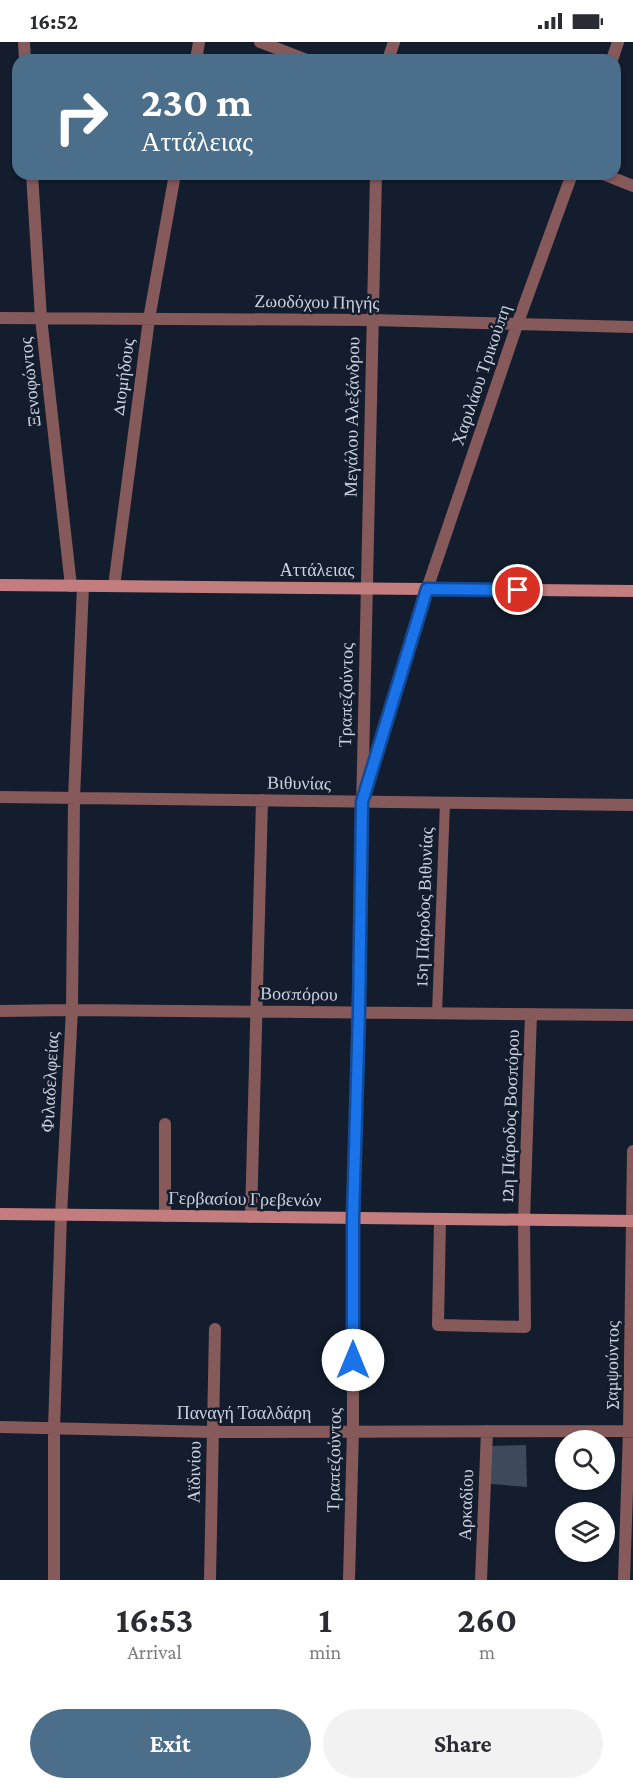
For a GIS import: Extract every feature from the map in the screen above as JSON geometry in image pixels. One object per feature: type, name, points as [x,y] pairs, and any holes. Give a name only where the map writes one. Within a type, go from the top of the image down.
[{"type":"main road","name":"Αττάλειας","points":[[0,585],[633,591]]},
{"type":"main road","name":"Γερβασίου Γρεβενών","points":[[0,1214],[632,1221]]},
{"type":"street","points":[[260,42],[291,54]]},
{"type":"street","name":"Ξενοφώντος","points":[[32,180],[41,318],[77,586]]},
{"type":"street","name":"Διομήδους","points":[[114,586],[149,319],[174,180]]},
{"type":"street","name":"Μεγάλου Αλεξάνδρου","points":[[367,588],[376,180]]},
{"type":"street","name":"Χαριλάου Τρικούπη","points":[[427,589],[517,325],[570,180]]},
{"type":"street","points":[[618,180],[633,186]]},
{"type":"street","name":"Ζωοδόχου Πηγής","points":[[0,318],[372,320],[633,327]]},
{"type":"street","name":"Φιλαδελφείας","points":[[54,1580],[54,1429],[61,1215],[72,1010],[77,586]]},
{"type":"street","name":"Τραπεζούντος","points":[[349,1580],[353,1431],[353,1218],[367,588]]},
{"type":"street","name":"Τραπεζούντος","points":[[362,802],[427,589]]},
{"type":"street","name":"Βιθυνίας","points":[[0,797],[633,805]]},
{"type":"street","points":[[251,1217],[262,800]]},
{"type":"street","name":"Βοσπόρου","points":[[0,1011],[633,1015]]},
{"type":"street","name":"12η Πάροδος Βοσπόρου","points":[[440,1219],[438,1325],[525,1327],[524,1220],[531,1014]]},
{"type":"street","points":[[165,1124],[165,1216]]},
{"type":"street","name":"Σαμψούντος","points":[[624,1580],[631,1431],[633,1151]]},
{"type":"street","name":"Αϊδινίου","points":[[210,1580],[215,1329]]},
{"type":"street","name":"Παναγή Τσαλδάρη","points":[[0,1427],[213,1432],[631,1431]]},
{"type":"street","name":"Αρκαδίου","points":[[481,1580],[487,1431]]},
{"type":"lane","name":"15η Πάροδος Βιθυνίας","points":[[437,1013],[445,803]]},
{"type":"building","points":[[526,1445],[527,1487],[491,1484],[491,1446]]},
{"type":"route","points":[[353,1360],[353,1218],[362,802],[427,589],[518,590]]}]
